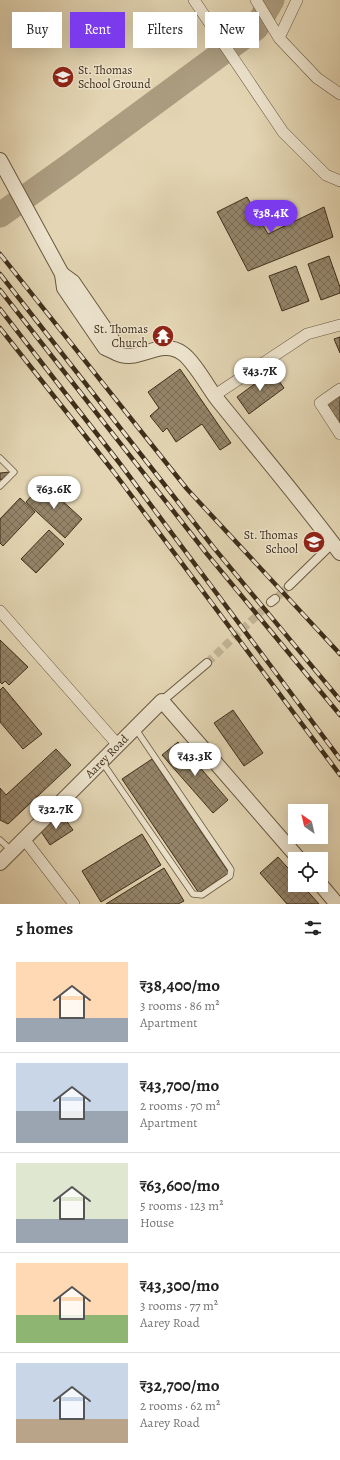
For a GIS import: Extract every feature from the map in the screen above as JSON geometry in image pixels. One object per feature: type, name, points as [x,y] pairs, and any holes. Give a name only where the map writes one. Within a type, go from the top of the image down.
[{"type":"street","points":[[256,0],[279,38],[317,78],[340,94]]},
{"type":"street","points":[[279,38],[297,0]]},
{"type":"street","points":[[196,3],[238,68],[283,132],[326,175],[340,181]]},
{"type":"street","points":[[0,160],[62,274],[73,282],[112,339],[116,353],[121,356],[130,356],[163,347],[178,350],[184,353],[214,395],[338,545],[288,586]]},
{"type":"street","points":[[214,395],[307,334],[340,325]]},
{"type":"street","points":[[340,389],[320,403],[340,434]]},
{"type":"street","points":[[0,611],[118,745]]},
{"type":"street","points":[[207,663],[162,701],[293,852]]},
{"type":"street","name":"Aarey Road","points":[[0,864],[162,701]]},
{"type":"street","points":[[24,839],[74,904]]},
{"type":"street","points":[[327,892],[337,904]]},
{"type":"lane","points":[[0,458],[14,472],[0,486]]},
{"type":"lane","points":[[102,762],[193,894],[202,894],[230,876],[230,868],[135,728]]},
{"type":"lane","points":[[0,840],[12,851]]},
{"type":"building","points":[[247,197],[268,234],[324,207],[333,237],[248,271],[217,212]]},
{"type":"building","points":[[329,256],[340,287],[340,293],[321,300],[308,264]]},
{"type":"building","points":[[296,266],[309,301],[282,311],[269,276]]},
{"type":"building","points":[[340,337],[340,353],[334,339]]},
{"type":"building","points":[[180,369],[231,443],[220,450],[202,424],[176,442],[167,428],[163,432],[150,416],[159,408],[148,392]]},
{"type":"building","points":[[272,371],[284,388],[249,414],[237,397]]},
{"type":"building","points":[[340,393],[340,425],[326,402]]},
{"type":"building","points":[[10,472],[9,476],[0,480],[0,473]]},
{"type":"building","points":[[43,483],[82,519],[65,538],[26,502]]},
{"type":"building","points":[[20,498],[35,512],[3,546],[0,543],[0,519]]},
{"type":"building","points":[[49,530],[64,544],[36,573],[21,559]]},
{"type":"building","points":[[0,640],[28,667],[9,685],[5,681],[2,684],[0,682]]},
{"type":"building","points":[[3,687],[42,734],[23,749],[0,722],[0,690]]},
{"type":"building","points":[[233,710],[263,753],[244,766],[214,723]]},
{"type":"building","points":[[178,742],[228,800],[213,813],[162,755]]},
{"type":"building","points":[[56,749],[71,765],[8,824],[0,820],[0,788],[6,795]]},
{"type":"building","points":[[152,759],[229,873],[199,893],[122,779]]},
{"type":"building","points":[[62,815],[73,830],[50,845],[40,830]]},
{"type":"building","points":[[142,834],[161,865],[101,902],[82,871]]},
{"type":"building","points":[[278,857],[288,868],[288,892],[308,892],[319,904],[287,904],[260,873]]},
{"type":"building","points":[[164,868],[184,901],[178,904],[106,904]]},
{"type":"waterway","points":[[0,215],[256,28],[272,0]]},
{"type":"tunnel","points":[[275,599],[289,586]]},
{"type":"tunnel","points":[[207,663],[271,602]]},
{"type":"railway","points":[[0,254],[187,489],[340,654]]},
{"type":"railway","points":[[0,274],[214,548],[340,700]]},
{"type":"railway","points":[[0,290],[207,554],[340,715]]},
{"type":"railway","points":[[0,309],[121,465],[340,759]]},
{"type":"railway","points":[[0,328],[113,471],[340,775]]},
{"type":"place","name":"St. Thomas School Ground","points":[[63,77]]},
{"type":"place","name":"St. Thomas Church","points":[[163,336]]},
{"type":"place","name":"St. Thomas School","points":[[314,542]]}]
